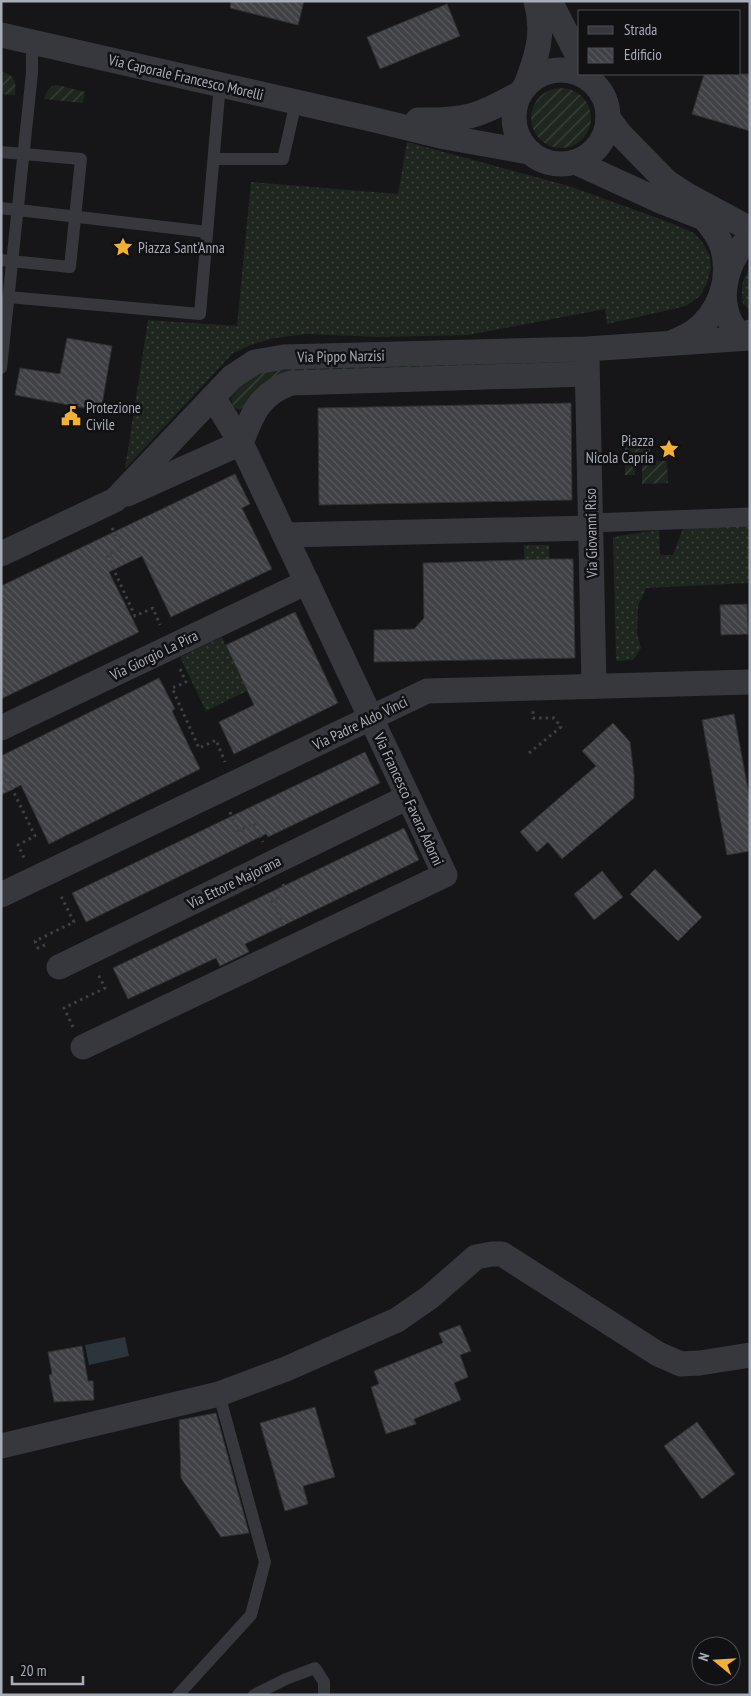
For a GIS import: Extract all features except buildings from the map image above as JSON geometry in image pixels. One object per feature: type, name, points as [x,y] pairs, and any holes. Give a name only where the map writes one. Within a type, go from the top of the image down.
[{"type":"street","points":[[529,152],[519,139],[514,124],[515,108],[537,56],[540,36],[539,13],[536,1]]},
{"type":"street","points":[[550,1],[578,57]]},
{"type":"street","name":"Via Caporale Francesco Morelli","points":[[1,35],[371,119]]},
{"type":"street","points":[[371,119],[456,120],[475,116],[493,109],[523,89],[535,78],[556,70],[578,73]]},
{"type":"street","points":[[371,119],[437,135],[529,152],[543,160],[559,164],[575,162],[584,158],[598,145],[607,128],[607,107],[603,96],[588,75]]},
{"type":"street","points":[[608,118],[620,134],[667,182],[747,230]]},
{"type":"street","points":[[575,162],[658,200],[703,217],[747,230]]},
{"type":"street","points":[[703,217],[714,230],[721,246],[725,262],[724,302],[729,320],[747,336]]},
{"type":"street","points":[[674,342],[693,333],[708,318],[720,300],[730,266],[747,230]]},
{"type":"street","name":"Via Pippo Narzisi","points":[[1,554],[109,503],[232,377],[256,362],[284,357],[587,349],[747,336]]},
{"type":"street","name":"Via Giovanni Riso","points":[[587,349],[594,686]]},
{"type":"street","points":[[109,503],[241,443],[251,415],[261,401],[278,387],[291,382],[587,374]]},
{"type":"street","name":"Via Francesco Favara Adorni","points":[[83,1047],[445,875],[241,443],[213,397]]},
{"type":"street","points":[[285,535],[591,526],[750,517]]},
{"type":"street","name":"Via Giorgio La Pira","points":[[1,728],[307,582]]},
{"type":"street","name":"Via Padre Aldo Vinci","points":[[1,895],[427,691],[750,682]]},
{"type":"street","name":"Via Ettore Majorana","points":[[59,967],[408,797]]},
{"type":"street","points":[[1,1446],[220,1394],[286,1369],[397,1320],[430,1297],[476,1257],[492,1254],[502,1254],[658,1354],[680,1364],[700,1363],[750,1355]]},
{"type":"lane","points":[[1,368],[4,310],[8,297],[7,261],[18,210],[32,73],[32,42]]},
{"type":"lane","points":[[8,297],[200,314],[220,84]]},
{"type":"lane","points":[[214,158],[283,159],[296,102]]},
{"type":"lane","points":[[1,152],[80,159],[70,267],[7,261]]},
{"type":"lane","points":[[1,208],[207,232]]},
{"type":"lane","points":[[178,1695],[251,1615],[265,1562],[220,1394]]},
{"type":"lane","points":[[254,1695],[286,1679],[315,1668],[324,1682],[324,1695]]},
{"type":"path","points":[[109,503],[122,548],[107,555],[135,616]]},
{"type":"path","points":[[529,754],[562,728],[554,718],[533,718],[534,687]]},
{"type":"path","points":[[185,716],[199,748],[216,740],[235,783]]},
{"type":"path","points":[[1,776],[5,774],[35,836],[18,845],[42,875],[74,922],[35,941],[38,948],[46,945]]},
{"type":"path","points":[[64,1008],[105,988]]},
{"type":"shaded area","points":[[1,72],[10,75],[14,80],[15,95],[1,94]]},
{"type":"shaded area","points":[[58,85],[85,92],[83,103],[44,99],[52,86]]},
{"type":"shaded area","points":[[561,88],[577,93],[582,97],[586,102],[591,118],[586,134],[582,139],[577,143],[561,148],[545,143],[540,139],[536,134],[531,118],[536,102],[540,97],[545,93]]},
{"type":"shaded area","points":[[407,142],[569,186],[694,233],[703,243],[710,256],[711,268],[707,283],[700,296],[686,306],[607,324],[605,309],[468,335],[378,337],[306,334],[274,338],[251,345],[233,353],[125,469],[148,320],[237,326],[251,182],[398,194]]},
{"type":"shaded area","points":[[750,270],[750,309],[743,304],[742,290],[745,277]]},
{"type":"shaded area","points":[[567,361],[567,366],[286,375],[239,410],[233,407],[231,397],[243,382],[269,369]]},
{"type":"shaded area","points":[[625,443],[650,443],[650,452],[635,453],[635,475],[625,475]]},
{"type":"shaded area","points":[[642,461],[667,461],[668,483],[642,484]]},
{"type":"shaded area","points":[[750,526],[750,583],[646,588],[638,606],[637,634],[641,648],[633,660],[616,661],[613,537],[659,530],[660,555],[673,555],[683,528]]},
{"type":"shaded area","points":[[524,545],[549,545],[550,607],[525,608]]},
{"type":"shaded area","points":[[222,637],[247,691],[206,711],[180,657]]},
{"type":"shaded area","points":[[125,1337],[129,1356],[89,1365],[85,1345]]},
{"type":"place","name":"Piazza Sant'Anna","points":[[123,247]]},
{"type":"place","name":"Protezione Civile","points":[[71,416]]},
{"type":"place","name":"Piazza Nicola Capria","points":[[669,449]]}]
